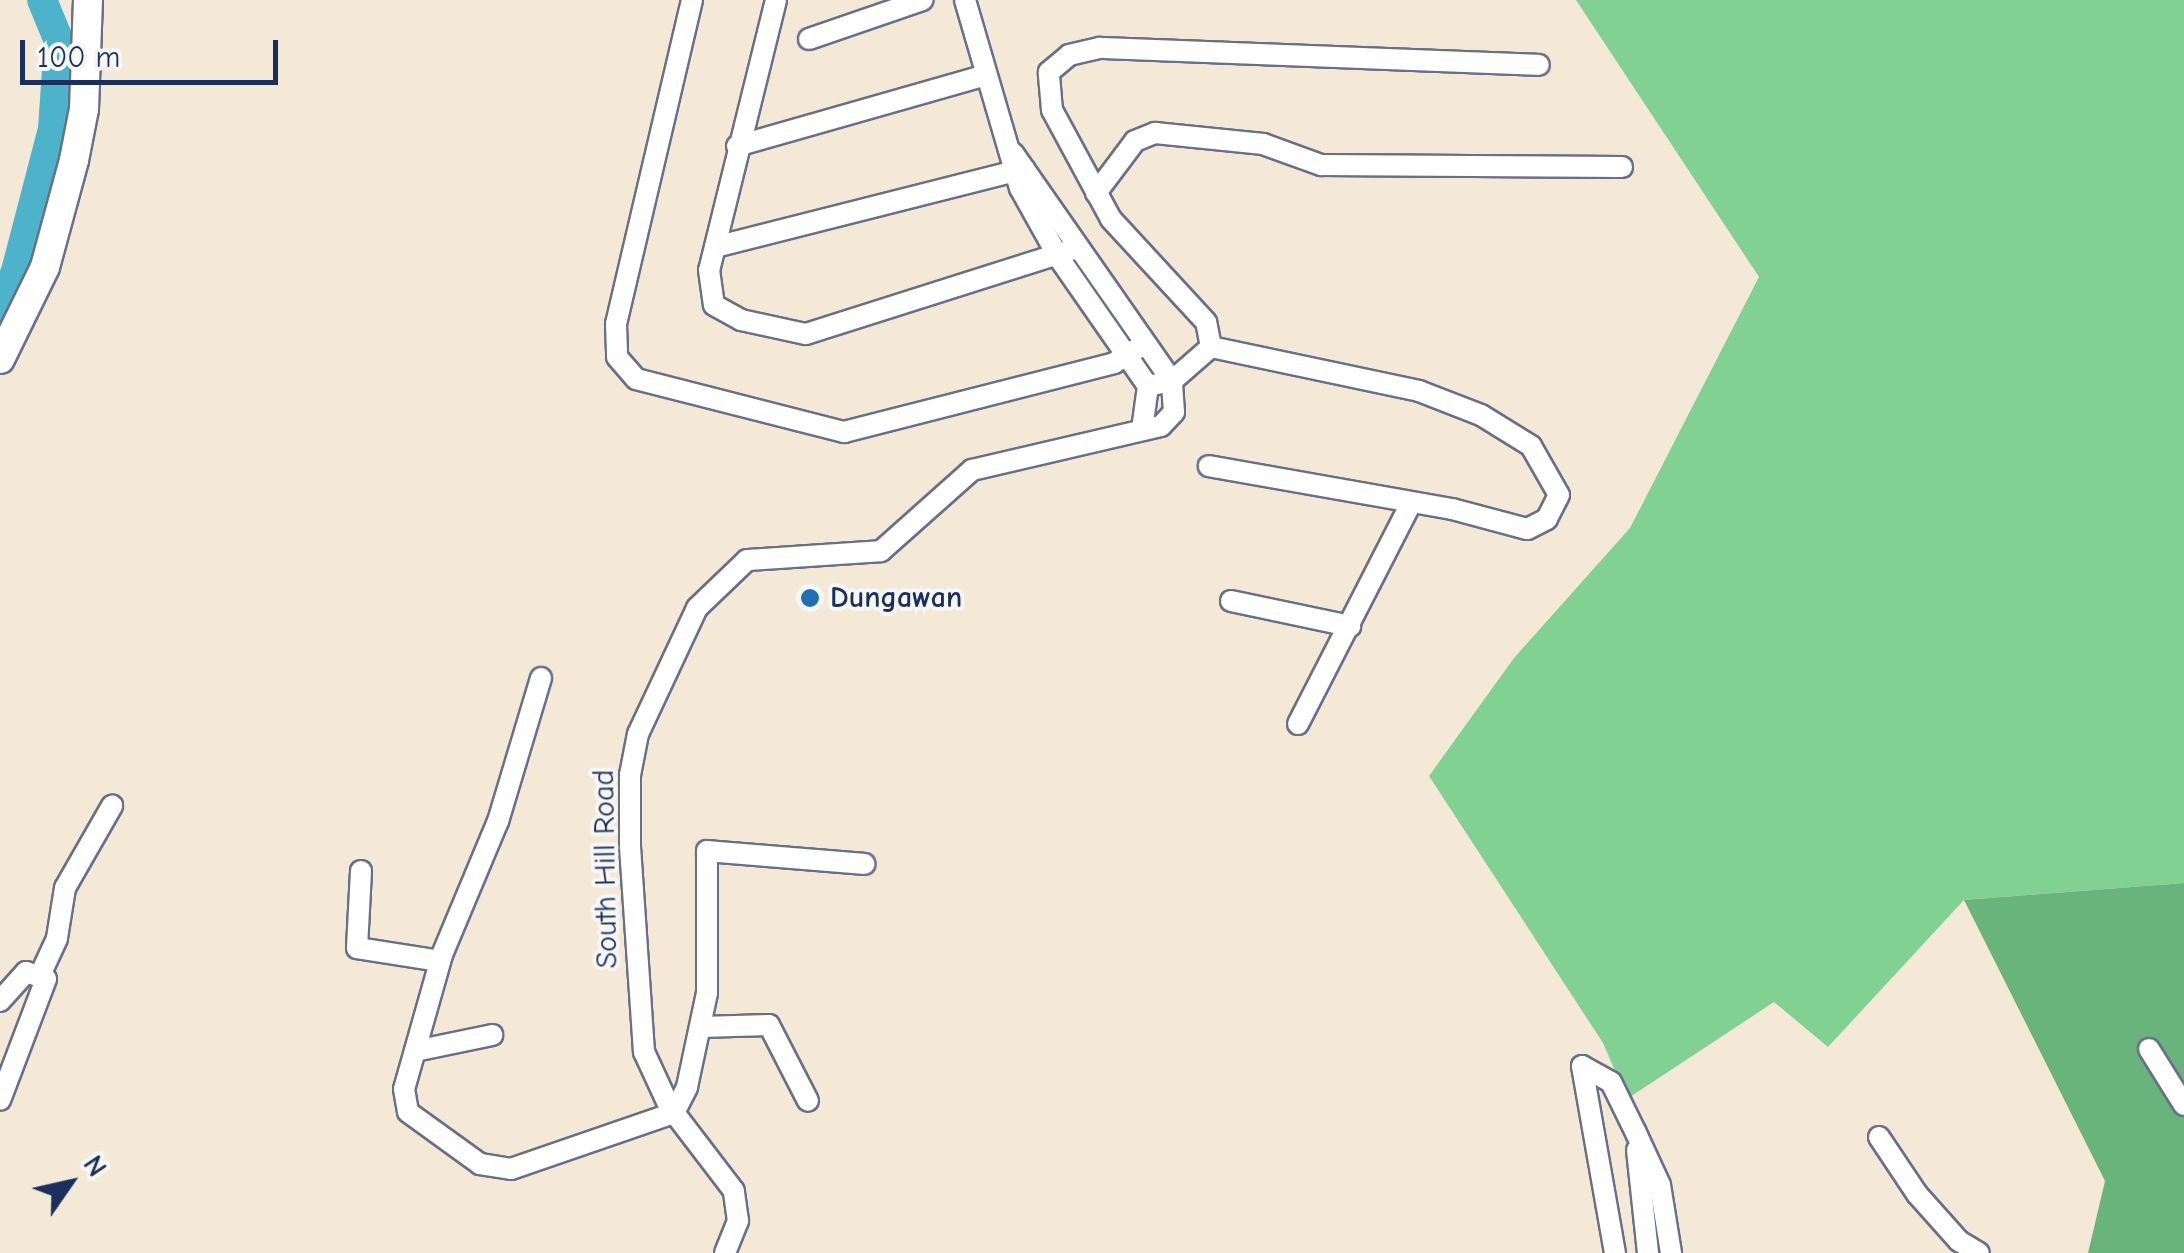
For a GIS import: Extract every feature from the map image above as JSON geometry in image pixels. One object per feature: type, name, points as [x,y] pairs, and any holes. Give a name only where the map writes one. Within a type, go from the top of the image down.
[{"type":"street","points":[[0,359],[45,267],[74,160],[84,109],[88,0]]},
{"type":"street","points":[[692,0],[616,324],[624,369],[636,379],[844,432],[1136,351]]},
{"type":"street","points":[[776,0],[715,247],[708,282],[714,305],[741,320],[796,334],[1066,254]]},
{"type":"street","points":[[809,39],[922,0]]},
{"type":"street","points":[[965,0],[983,76],[1017,164],[1066,254],[1136,351],[1172,381]]},
{"type":"street","points":[[1211,347],[1206,322],[1111,219],[1052,110],[1050,72],[1070,55],[1100,48],[1539,65]]},
{"type":"street","points":[[737,146],[983,76]]},
{"type":"street","points":[[1096,193],[1136,141],[1156,133],[1264,144],[1321,165],[1622,166]]},
{"type":"street","points":[[715,247],[1017,164]]},
{"type":"street","points":[[1148,386],[1172,381],[1211,347]]},
{"type":"street","points":[[1209,466],[1527,528],[1547,519],[1559,495],[1531,446],[1480,415],[1402,387],[1211,347]]},
{"type":"street","points":[[1136,351],[1148,386],[1142,430],[1169,420],[1172,381]]},
{"type":"street","name":"South Hill Road","points":[[725,1253],[738,1221],[734,1191],[674,1113],[644,1052],[630,775],[644,721],[708,592],[756,557],[882,551],[972,470],[1142,430]]},
{"type":"street","points":[[1298,724],[1410,503]]},
{"type":"street","points":[[1230,602],[1350,626]]},
{"type":"street","points":[[541,678],[498,821],[440,961],[404,1089],[408,1112],[480,1164],[511,1169],[674,1113],[701,1028],[710,928],[707,851],[864,864]]},
{"type":"street","points":[[0,1100],[46,987],[42,973],[57,938],[65,888],[112,806]]},
{"type":"street","points":[[361,871],[357,948],[440,961]]},
{"type":"street","points":[[0,1000],[19,977],[42,973]]},
{"type":"street","points":[[701,1028],[768,1024],[808,1101]]},
{"type":"street","points":[[415,1051],[492,1035]]},
{"type":"street","points":[[2149,1049],[2184,1105]]},
{"type":"street","points":[[1614,1253],[1582,1066],[1611,1082],[1636,1133],[1660,1185],[1670,1253]]},
{"type":"street","points":[[1636,1133],[1648,1253]]},
{"type":"street","points":[[1878,1137],[1916,1194],[1979,1253]]},
{"type":"green space","points":[[1576,0],[2184,0],[2184,883],[1964,900],[1828,1047],[1774,1002],[1627,1099],[1603,1043],[1429,776],[1514,658],[1630,528],[1759,277]]},
{"type":"green space","points":[[2184,883],[2184,1253],[2088,1253],[2105,1181],[1964,900]]},
{"type":"waterway","points":[[0,306],[16,271],[53,129],[59,41],[42,0]]},
{"type":"place","name":"Dungawan","points":[[810,598]]}]
